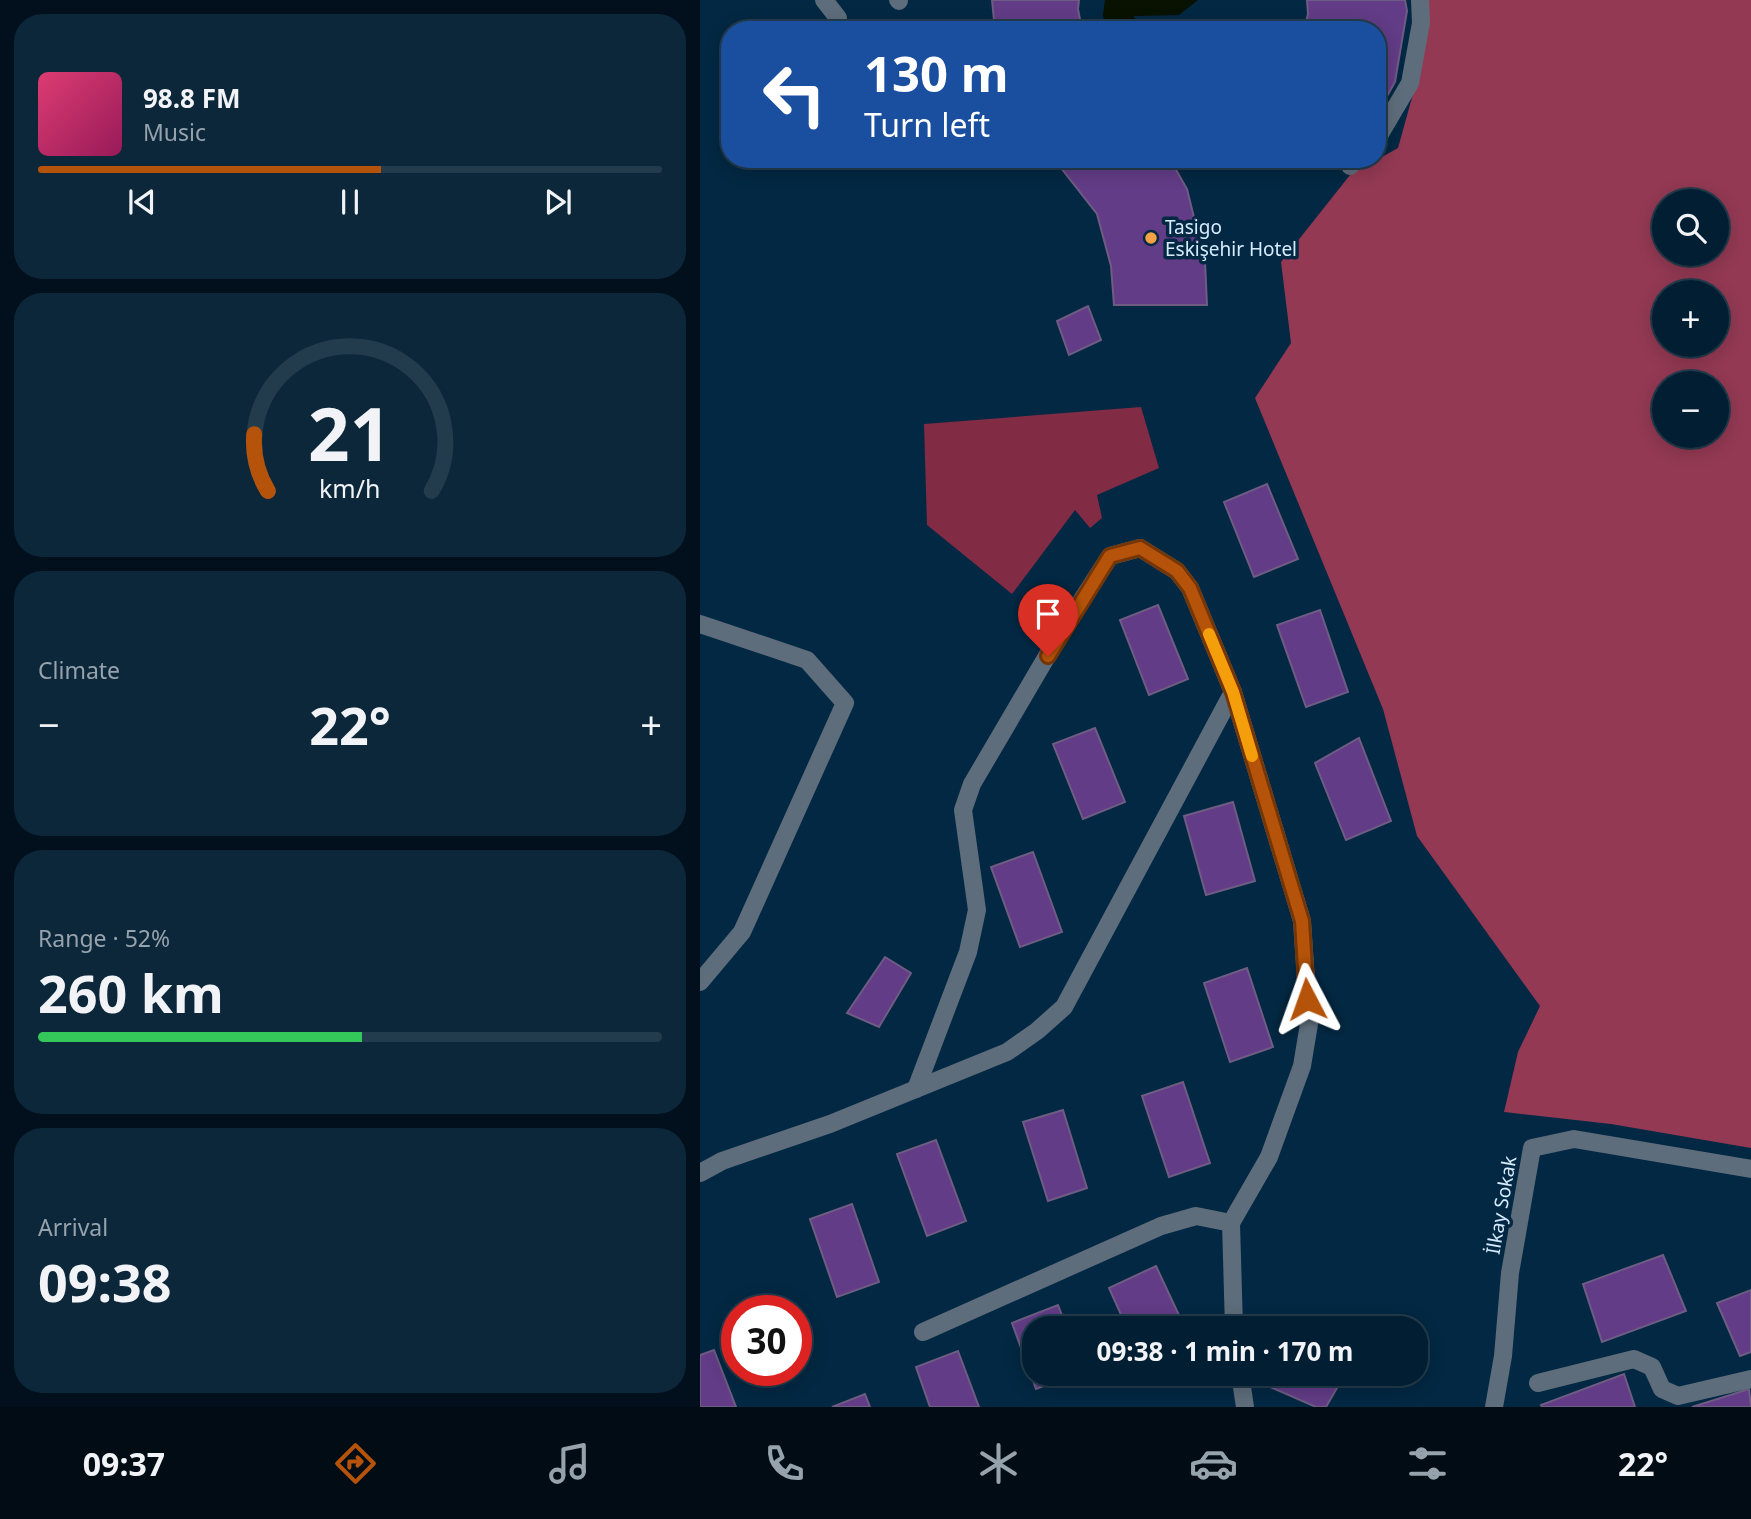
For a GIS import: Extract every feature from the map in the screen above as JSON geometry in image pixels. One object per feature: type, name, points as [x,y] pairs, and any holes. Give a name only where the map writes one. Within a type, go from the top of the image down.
[{"type":"street","points":[[824,0],[838,18]]},
{"type":"street","points":[[1386,124],[1410,83],[1421,23],[1420,0]]},
{"type":"street","points":[[916,1089],[968,952],[975,920],[963,810],[972,783],[1060,634],[1110,556],[1140,548],[1177,571],[1190,588],[1233,692],[1302,921],[1309,1024],[1302,1066],[1269,1157],[1231,1223],[1234,1316]]},
{"type":"street","points":[[700,624],[807,660],[845,703],[742,932],[700,982]]},
{"type":"street","points":[[700,1173],[722,1161],[830,1124],[1007,1052],[1037,1031],[1064,1007],[1233,692]]},
{"type":"street","name":"İlkay Sokak","points":[[1494,1407],[1503,1356],[1510,1273],[1532,1147],[1574,1139],[1751,1169]]},
{"type":"street","points":[[923,1332],[1161,1226],[1196,1216],[1231,1223]]},
{"type":"street","points":[[1538,1383],[1634,1359],[1652,1367],[1662,1389],[1678,1396],[1751,1379]]},
{"type":"street","points":[[1242,1386],[1245,1407]]},
{"type":"shaded area","points":[[1105,0],[1198,0],[1179,15],[1134,16],[1135,21],[1104,21]]},
{"type":"shaded area","points":[[1428,0],[1751,0],[1751,1148],[1611,1124],[1504,1112],[1518,1052],[1540,1006],[1417,836],[1383,709],[1255,398],[1291,343],[1281,262],[1350,175],[1362,168],[1386,168],[1386,155],[1398,148],[1418,76]]},
{"type":"shaded area","points":[[1141,407],[1159,468],[1097,495],[1102,518],[1090,528],[1075,510],[1012,594],[927,525],[924,424]]},
{"type":"building","points":[[992,0],[1079,0],[1080,21],[994,21]]},
{"type":"building","points":[[1307,0],[1405,0],[1407,11],[1395,82],[1386,98],[1386,21],[1306,21]]},
{"type":"building","name":"Tasigo Eskişehir Hotel","points":[[1061,168],[1175,168],[1187,189],[1205,262],[1207,305],[1114,305],[1111,266],[1097,214]]},
{"type":"building","points":[[1088,306],[1101,340],[1069,355],[1057,321]]},
{"type":"building","points":[[1267,484],[1298,559],[1254,577],[1224,502]]},
{"type":"building","points":[[1158,605],[1188,679],[1149,695],[1120,620]]},
{"type":"building","points":[[1320,610],[1348,692],[1306,707],[1277,625]]},
{"type":"building","points":[[1095,728],[1125,802],[1083,819],[1053,744]]},
{"type":"building","points":[[1359,738],[1391,821],[1346,840],[1315,763]]},
{"type":"building","points":[[1233,802],[1255,881],[1206,895],[1184,816]]},
{"type":"building","points":[[1033,852],[1062,932],[1020,947],[991,867]]},
{"type":"building","points":[[885,957],[911,973],[879,1027],[847,1013]]},
{"type":"building","points":[[1247,968],[1273,1047],[1230,1062],[1204,983]]},
{"type":"building","points":[[1183,1082],[1210,1163],[1169,1177],[1142,1096]]},
{"type":"building","points":[[1063,1110],[1087,1188],[1048,1201],[1023,1122]]},
{"type":"building","points":[[936,1140],[966,1221],[927,1236],[897,1154]]},
{"type":"building","points":[[852,1204],[879,1282],[837,1297],[810,1219]]},
{"type":"building","points":[[1663,1255],[1686,1311],[1602,1342],[1583,1284]]},
{"type":"building","points":[[1156,1266],[1179,1316],[1122,1316],[1109,1288]]},
{"type":"building","points":[[1751,1290],[1751,1352],[1740,1356],[1717,1303]]},
{"type":"building","points":[[1058,1305],[1062,1316],[1030,1316]]},
{"type":"building","points":[[1022,1319],[1022,1350],[1012,1323]]},
{"type":"building","points":[[714,1350],[721,1368],[721,1386],[728,1386],[736,1407],[700,1407],[700,1355]]},
{"type":"building","points":[[958,1351],[979,1407],[930,1407],[916,1367]]},
{"type":"building","points":[[1624,1374],[1635,1407],[1541,1405]]},
{"type":"building","points":[[1268,1386],[1338,1386],[1326,1407],[1316,1407]]},
{"type":"building","points":[[1749,1389],[1751,1407],[1692,1407]]},
{"type":"building","points":[[865,1394],[870,1407],[832,1407]]},
{"type":"slow traffic","points":[[1209,634],[1233,692],[1252,756]]},
{"type":"place","name":"Tasigo Eskişehir Hotel","points":[[1151,238]]},
{"type":"route","points":[[1048,656],[1110,556],[1140,548],[1177,571],[1190,588],[1233,692],[1302,921],[1307,999]]}]
